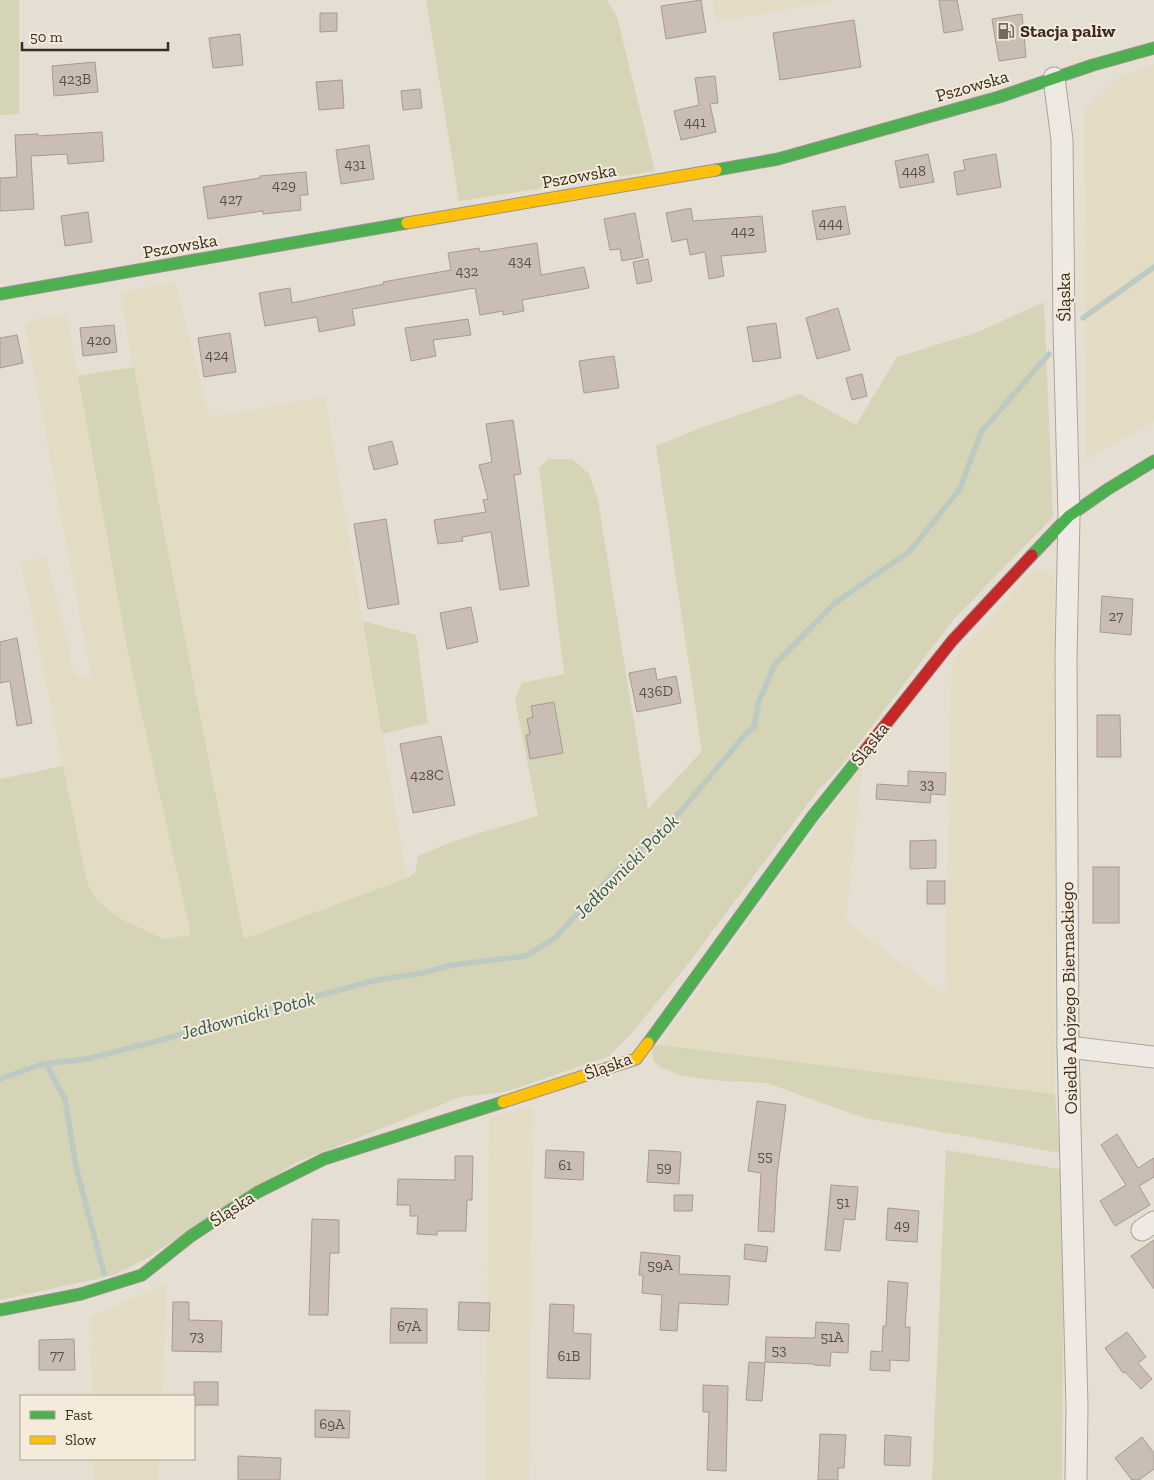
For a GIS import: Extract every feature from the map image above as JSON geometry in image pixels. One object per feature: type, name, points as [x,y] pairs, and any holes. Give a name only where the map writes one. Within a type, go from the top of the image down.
[{"type":"street","name":"Pszowska","points":[[0,294],[778,158],[999,97],[1093,65],[1154,48]]},
{"type":"street","name":"Śląska","points":[[1054,78],[1062,140],[1069,516]]},
{"type":"street","name":"Śląska","points":[[0,1310],[81,1294],[142,1275],[191,1236],[258,1192],[324,1159],[636,1059],[812,817],[952,641],[1069,516],[1154,461]]},
{"type":"street","name":"Osiedle Alojzego Biernackiego","points":[[1069,516],[1066,656],[1068,1047],[1077,1407],[1076,1480]]},
{"type":"street","points":[[1068,1047],[1154,1057]]},
{"type":"shaded area","points":[[0,0],[19,0],[19,114],[0,115]]},
{"type":"shaded area","points":[[426,0],[607,0],[617,17],[655,171],[459,201]]},
{"type":"shaded area","points":[[712,0],[838,0],[716,22]]},
{"type":"shaded area","points":[[1154,65],[1154,422],[1086,459],[1084,111],[1120,76]]},
{"type":"shaded area","points":[[175,282],[210,417],[325,397],[407,878],[244,940],[166,542],[120,293]]},
{"type":"shaded area","points":[[1044,302],[1053,517],[954,619],[842,765],[816,793],[684,969],[631,1034],[608,1057],[504,1092],[461,1097],[295,1163],[147,1258],[114,1275],[0,1300],[0,779],[63,766],[88,885],[98,901],[121,919],[164,939],[191,935],[128,653],[78,376],[134,367],[166,542],[244,939],[407,878],[415,873],[418,856],[432,850],[538,816],[515,700],[522,683],[564,674],[539,468],[549,459],[572,459],[589,474],[598,500],[648,809],[702,751],[656,446],[703,427],[800,394],[856,425],[897,357],[978,332]]},
{"type":"shaded area","points":[[67,316],[128,653],[191,935],[164,939],[121,919],[98,901],[88,885],[21,561],[46,557],[69,644],[70,661],[76,678],[92,679],[25,325],[40,318]]},
{"type":"shaded area","points":[[1044,569],[1054,576],[1055,1094],[659,1045],[862,765],[846,922],[942,993],[947,991],[946,940],[952,662],[1032,571]]},
{"type":"shaded area","points":[[363,621],[416,635],[428,723],[382,734]]},
{"type":"shaded area","points":[[659,1045],[1055,1094],[1060,1153],[864,1118],[767,1083],[723,1081],[682,1076],[660,1067],[653,1060],[652,1048]]},
{"type":"shaded area","points":[[533,1106],[529,1480],[486,1480],[489,1118]]},
{"type":"shaded area","points":[[946,1150],[1065,1170],[1062,1480],[932,1480]]},
{"type":"shaded area","points":[[167,1283],[162,1395],[92,1395],[91,1317]]},
{"type":"shaded area","points":[[93,1460],[159,1460],[158,1480],[94,1480]]},
{"type":"building","points":[[701,0],[706,32],[666,39],[661,6]]},
{"type":"building","points":[[939,0],[957,0],[963,30],[944,33]]},
{"type":"building","points":[[320,13],[337,13],[337,31],[320,32]]},
{"type":"building","points":[[1022,14],[1026,57],[999,61],[992,19]]},
{"type":"building","points":[[854,20],[861,67],[780,80],[773,33]]},
{"type":"building","points":[[240,34],[243,65],[213,68],[209,38]]},
{"type":"building","points":[[95,62],[98,92],[54,96],[52,66]]},
{"type":"building","points":[[715,76],[718,103],[710,104],[716,132],[681,140],[674,111],[699,105],[695,78]]},
{"type":"building","points":[[342,80],[344,108],[319,110],[316,82]]},
{"type":"building","points":[[420,89],[422,108],[403,110],[401,91]]},
{"type":"building","points":[[102,132],[104,161],[68,164],[67,154],[31,156],[34,209],[0,211],[0,178],[17,177],[15,135],[38,134],[38,136]]},
{"type":"building","points":[[369,145],[374,179],[341,184],[336,150]]},
{"type":"building","points":[[928,154],[934,182],[900,188],[895,161]]},
{"type":"building","points":[[996,154],[1001,187],[957,195],[954,172],[965,170],[963,160]]},
{"type":"building","points":[[306,172],[308,195],[300,195],[301,210],[263,214],[263,211],[208,219],[203,187],[260,178],[260,176]]},
{"type":"building","points":[[845,206],[850,234],[817,240],[812,211]]},
{"type":"building","points":[[691,208],[693,221],[762,216],[766,252],[721,256],[724,276],[709,279],[705,252],[690,255],[687,239],[672,242],[666,213]]},
{"type":"building","points":[[88,212],[92,242],[65,246],[61,216]]},
{"type":"building","points":[[635,213],[643,257],[622,261],[620,249],[610,250],[604,219]]},
{"type":"building","points":[[537,243],[541,275],[584,267],[589,288],[522,300],[524,311],[503,315],[503,311],[480,315],[475,288],[352,309],[355,325],[319,332],[317,317],[265,326],[259,293],[290,288],[292,303],[384,284],[383,282],[451,270],[448,253],[479,248],[480,252]]},
{"type":"building","points":[[648,259],[652,281],[637,284],[633,262]]},
{"type":"building","points":[[838,308],[850,350],[817,359],[806,318]]},
{"type":"building","points":[[468,319],[471,335],[433,340],[436,356],[411,361],[405,328]]},
{"type":"building","points":[[776,323],[781,358],[753,362],[747,327]]},
{"type":"building","points":[[114,325],[117,352],[83,356],[80,328]]},
{"type":"building","points":[[230,333],[236,372],[204,377],[198,338]]},
{"type":"building","points":[[17,335],[23,363],[0,368],[0,338]]},
{"type":"building","points":[[614,356],[619,388],[584,393],[579,361]]},
{"type":"building","points":[[862,374],[867,396],[852,400],[846,378]]},
{"type":"building","points":[[513,420],[521,474],[514,475],[529,586],[500,590],[491,532],[462,537],[463,541],[438,544],[434,520],[486,512],[483,500],[488,499],[479,465],[492,462],[486,424]]},
{"type":"building","points":[[392,441],[398,464],[374,470],[368,447]]},
{"type":"building","points":[[386,519],[399,604],[368,609],[354,524]]},
{"type":"building","points":[[1102,596],[1133,599],[1131,635],[1100,632]]},
{"type":"building","points":[[471,607],[478,642],[447,649],[440,613]]},
{"type":"building","points":[[17,638],[32,723],[17,726],[10,681],[0,683],[0,642]]},
{"type":"building","points":[[655,668],[657,680],[676,676],[681,703],[637,712],[629,673]]},
{"type":"building","points":[[554,702],[563,753],[530,759],[526,735],[530,734],[527,719],[533,717],[531,706]]},
{"type":"building","points":[[1097,715],[1120,715],[1121,757],[1097,757]]},
{"type":"building","points":[[441,736],[455,805],[413,813],[400,744]]},
{"type":"building","points":[[908,771],[946,773],[945,795],[931,794],[930,803],[876,799],[877,784],[908,786]]},
{"type":"building","points":[[936,840],[936,868],[910,869],[910,841]]},
{"type":"building","points":[[1093,867],[1119,867],[1119,923],[1093,923]]},
{"type":"building","points":[[927,881],[945,881],[945,904],[927,904]]},
{"type":"building","points":[[757,1101],[786,1105],[777,1175],[774,1232],[758,1231],[761,1173],[748,1171]]},
{"type":"building","points":[[1117,1134],[1138,1168],[1154,1158],[1154,1177],[1139,1186],[1150,1205],[1115,1226],[1100,1201],[1126,1185],[1101,1145]]},
{"type":"building","points":[[546,1150],[584,1152],[583,1180],[545,1178]]},
{"type":"building","points":[[649,1150],[681,1152],[679,1184],[647,1182]]},
{"type":"building","points":[[455,1156],[473,1156],[472,1200],[467,1200],[466,1231],[437,1231],[437,1235],[417,1234],[418,1216],[410,1216],[410,1205],[397,1205],[398,1179],[455,1180]]},
{"type":"building","points":[[831,1185],[858,1187],[855,1220],[844,1219],[840,1251],[825,1250]]},
{"type":"building","points":[[674,1195],[693,1195],[692,1211],[674,1211]]},
{"type":"building","points":[[888,1208],[919,1211],[917,1242],[886,1240]]},
{"type":"building","points":[[312,1219],[339,1220],[339,1253],[330,1253],[328,1315],[309,1315]]},
{"type":"building","points":[[1154,1240],[1154,1289],[1131,1256]]},
{"type":"building","points":[[745,1244],[768,1247],[766,1262],[744,1259]]},
{"type":"building","points":[[641,1252],[680,1256],[679,1274],[730,1276],[728,1305],[679,1303],[677,1331],[660,1330],[662,1295],[642,1293],[643,1275],[639,1275]]},
{"type":"building","points":[[888,1281],[908,1283],[905,1327],[910,1327],[909,1361],[890,1360],[890,1371],[870,1370],[871,1351],[882,1352],[883,1326],[886,1326]]},
{"type":"building","points":[[173,1302],[189,1302],[189,1320],[222,1321],[221,1352],[172,1351]]},
{"type":"building","points":[[459,1302],[490,1303],[489,1331],[458,1330]]},
{"type":"building","points":[[550,1304],[574,1305],[573,1333],[591,1334],[590,1379],[547,1378]]},
{"type":"building","points":[[391,1308],[427,1309],[427,1343],[390,1343]]},
{"type":"building","points":[[816,1322],[849,1324],[848,1353],[831,1352],[830,1366],[765,1362],[766,1337],[815,1338]]},
{"type":"building","points":[[1127,1332],[1146,1357],[1138,1363],[1152,1379],[1141,1389],[1125,1372],[1123,1373],[1105,1348]]},
{"type":"building","points":[[74,1339],[75,1370],[39,1370],[39,1340]]},
{"type":"building","points":[[749,1362],[765,1363],[762,1401],[746,1400]]},
{"type":"building","points":[[194,1382],[218,1382],[218,1405],[195,1405]]},
{"type":"building","points":[[703,1385],[728,1386],[726,1471],[707,1470],[709,1412],[703,1412]]},
{"type":"building","points":[[315,1410],[350,1411],[349,1438],[315,1437]]},
{"type":"building","points":[[820,1434],[846,1435],[844,1468],[838,1468],[838,1480],[818,1480]]},
{"type":"building","points":[[885,1435],[911,1437],[910,1466],[884,1465]]},
{"type":"building","points":[[1142,1437],[1154,1453],[1154,1469],[1139,1480],[1132,1480],[1115,1458]]},
{"type":"building","points":[[238,1456],[281,1458],[280,1480],[238,1480]]},
{"type":"waterway","name":"Jedłownicki Potok","points":[[1083,318],[1154,267]]},
{"type":"waterway","name":"Jedłownicki Potok","points":[[0,1079],[43,1064],[87,1059],[377,980],[422,973],[453,965],[526,956],[556,937],[611,876],[681,811],[744,736],[754,727],[759,701],[775,664],[835,603],[910,551],[960,489],[981,432],[1049,354]]},
{"type":"waterway","points":[[46,1064],[65,1099],[76,1167],[104,1273]]},
{"type":"traffic: fast","points":[[716,170],[778,159],[999,97],[1093,65],[1154,48]]},
{"type":"traffic: fast","points":[[0,294],[407,223]]},
{"type":"traffic: fast","points":[[1032,555],[1069,516],[1154,461]]},
{"type":"traffic: fast","points":[[648,1043],[812,817],[863,753]]},
{"type":"traffic: fast","points":[[0,1310],[81,1294],[142,1275],[191,1236],[258,1192],[324,1159],[503,1102]]},
{"type":"traffic: slow","points":[[407,223],[716,170]]},
{"type":"traffic: slow","points":[[503,1102],[636,1059],[648,1043]]},
{"type":"traffic: jam","points":[[863,753],[952,641],[1032,555]]},
{"type":"place","name":"Stacja paliw","points":[[1006,31]]}]
